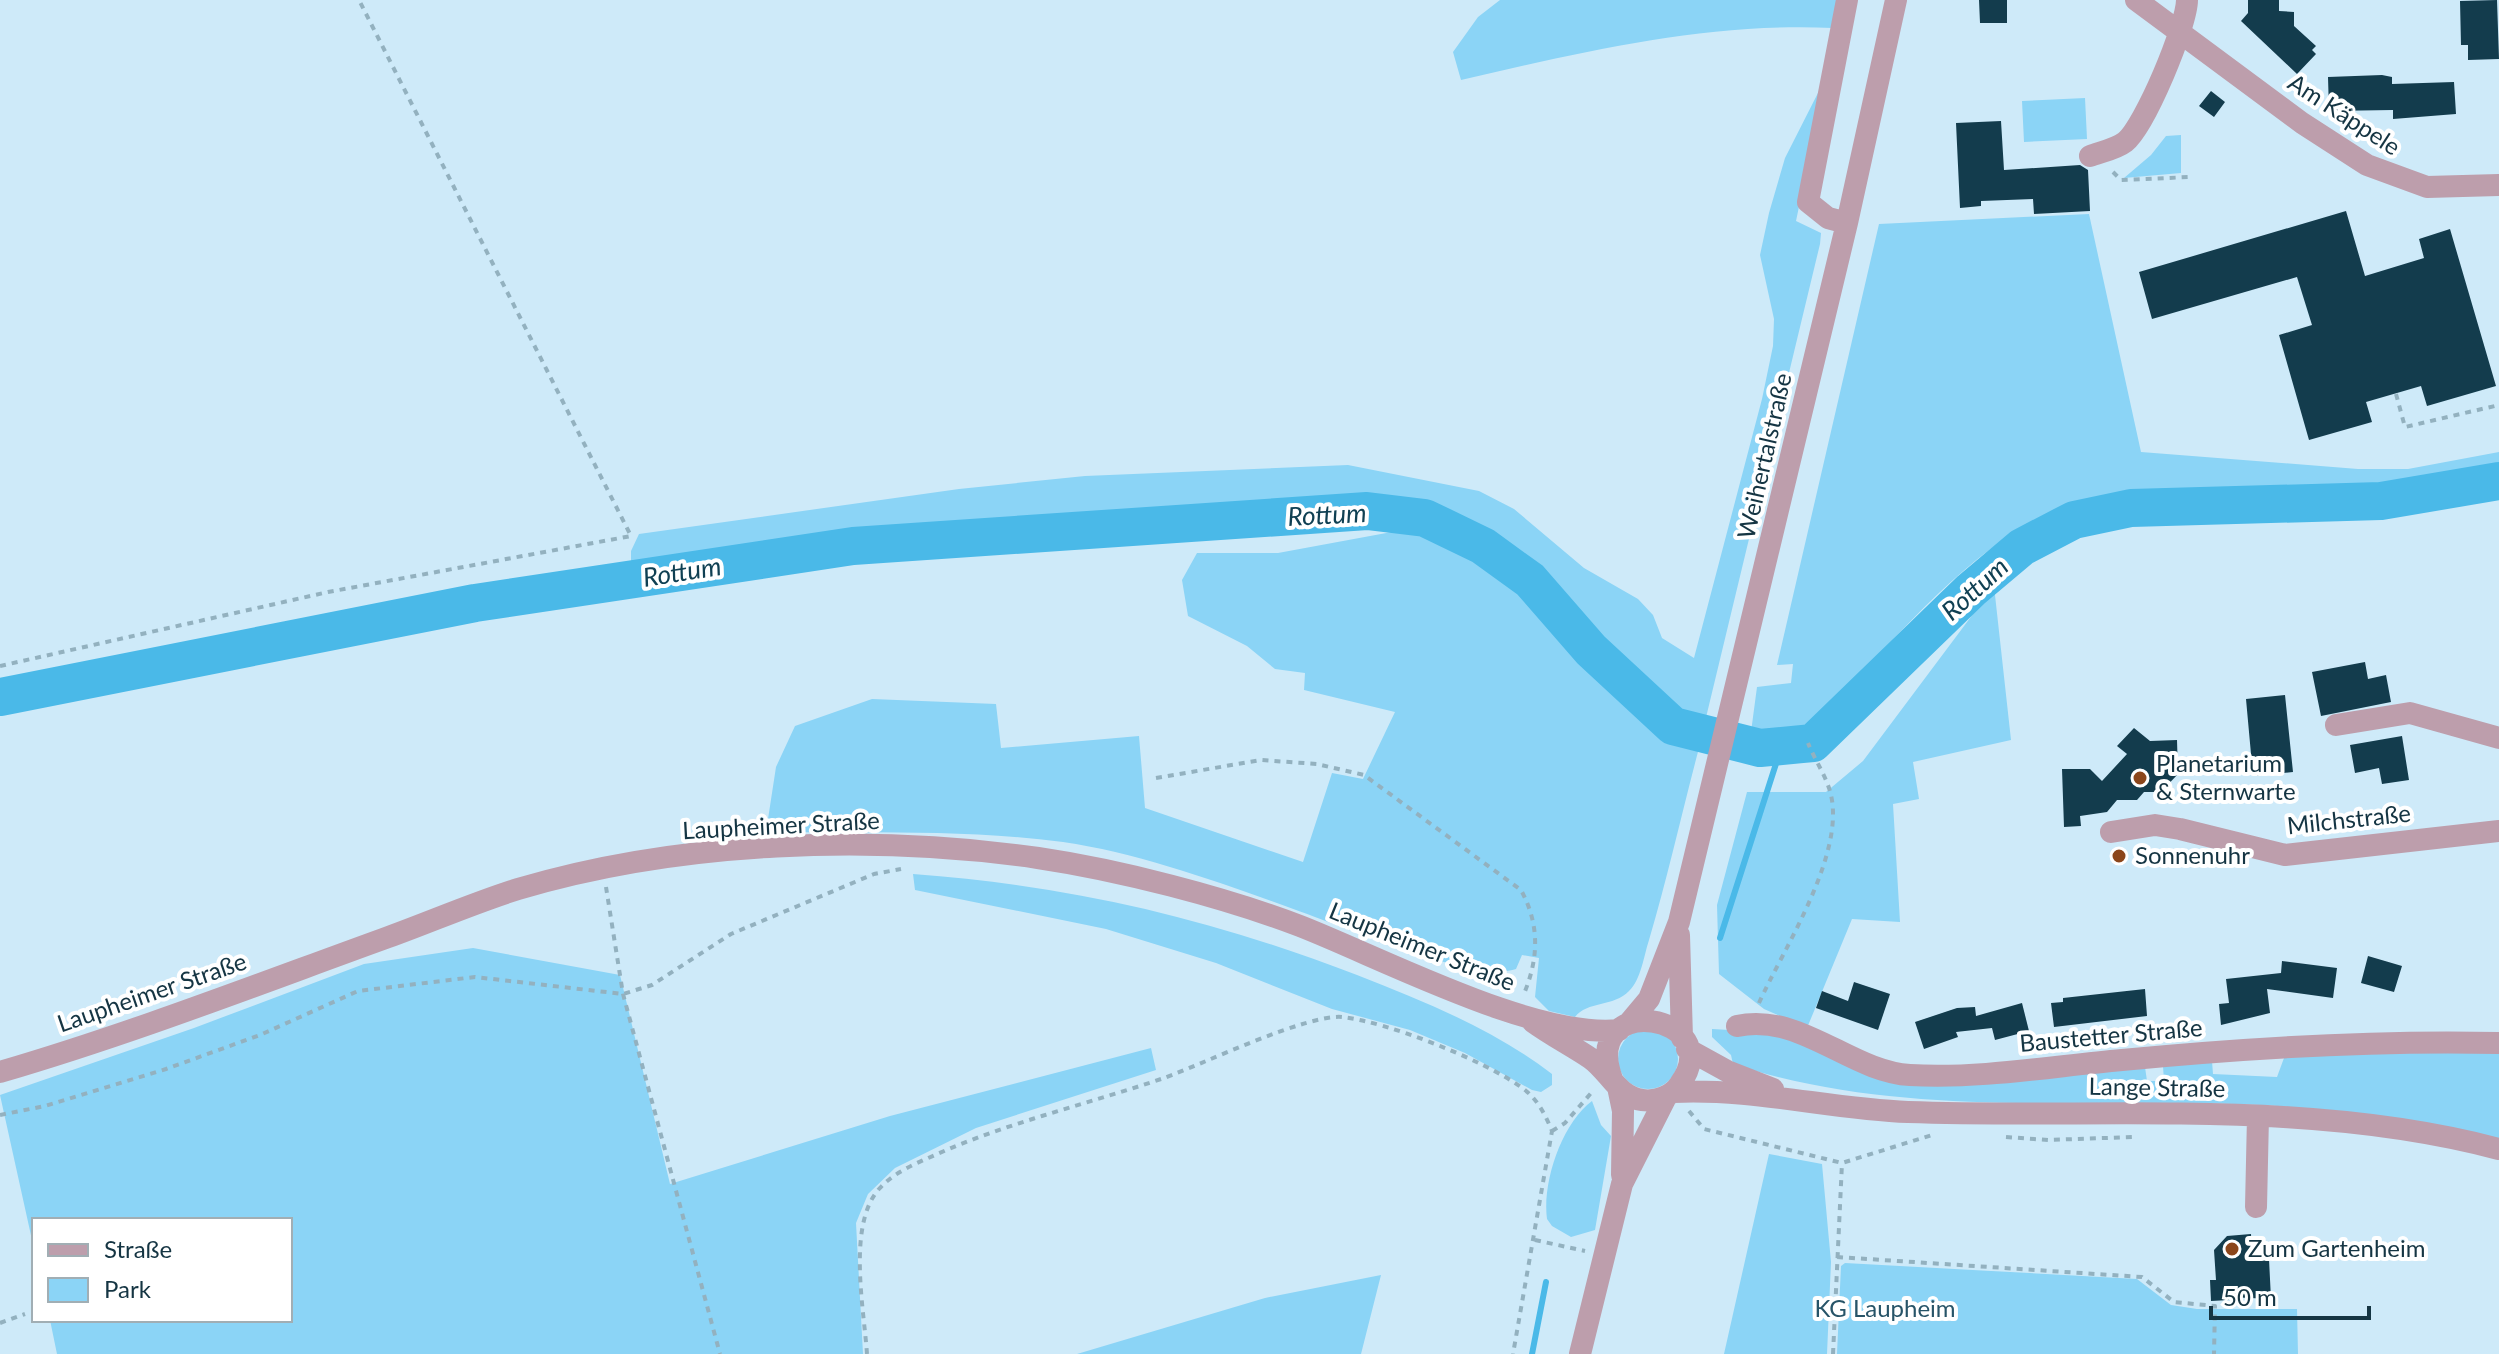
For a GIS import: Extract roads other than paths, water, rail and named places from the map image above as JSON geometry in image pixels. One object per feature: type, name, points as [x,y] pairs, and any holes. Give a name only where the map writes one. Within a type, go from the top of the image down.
[{"type":"street","points":[[1847,0],[1808,202],[1828,218],[1847,223]]},
{"type":"street","name":"Weihertalstraße","points":[[1624,1027],[1649,999],[1679,922],[1715,784],[1847,223],[1896,0]]},
{"type":"street","name":"Am Käppele","points":[[2136,0],[2302,123],[2367,165],[2427,187],[2499,185]]},
{"type":"street","points":[[2096,154],[2123,144],[2138,129],[2180,32],[2187,0]]},
{"type":"street","points":[[2336,725],[2410,713],[2499,738]]},
{"type":"street","name":"Milchstraße","points":[[2111,832],[2155,825],[2285,855],[2499,831]]},
{"type":"street","name":"Laupheimer Straße","points":[[0,1072],[141,1027],[518,889],[689,854],[759,848],[890,845],[1039,858],[1205,896],[1295,924],[1521,1015],[1602,1032],[1624,1027]]},
{"type":"street","name":"Weihertalstraße","points":[[1679,922],[1685,1043]]},
{"type":"street","name":"Laupheimer Straße","points":[[1521,1015],[1591,1059],[1615,1083]]},
{"type":"street","points":[[1580,1354],[1622,1184],[1648,1126],[1676,1099],[1686,1074],[1685,1043],[1663,1022],[1651,1019],[1624,1027],[1607,1055],[1623,1111],[1622,1184]]},
{"type":"street","name":"Baustetter Straße","points":[[1743,1025],[1789,1029],[1893,1072],[1909,1075],[1978,1074],[2299,1047],[2499,1043]]},
{"type":"street","name":"Lange Straße","points":[[1685,1043],[1727,1071],[1812,1101]]},
{"type":"street","points":[[1615,1083],[1636,1099],[1676,1099]]},
{"type":"street","name":"Lange Straße","points":[[1676,1099],[1722,1092],[1907,1112],[2258,1116],[2388,1127],[2499,1149]]},
{"type":"street","points":[[2256,1207],[2258,1116]]},
{"type":"waterway","name":"Rottum","points":[[0,697],[475,603],[853,546],[1367,511],[1425,518],[1483,546],[1530,580],[1591,650],[1673,726],[1760,748],[1813,743],[1971,590],[2022,547],[2074,520],[2131,508],[2381,501],[2499,481]]},
{"type":"waterway","points":[[1720,938],[1782,745]]},
{"type":"waterway","points":[[1532,1354],[1546,1282]]},
{"type":"place","name":"Planetarium & Sternwarte","points":[[2140,778]]},
{"type":"place","name":"Sonnenuhr","points":[[2119,856]]},
{"type":"place","name":"Zum Gartenheim","points":[[2232,1249]]},
{"type":"park label","name":"KG Laupheim","points":[[1885,1309]]}]
